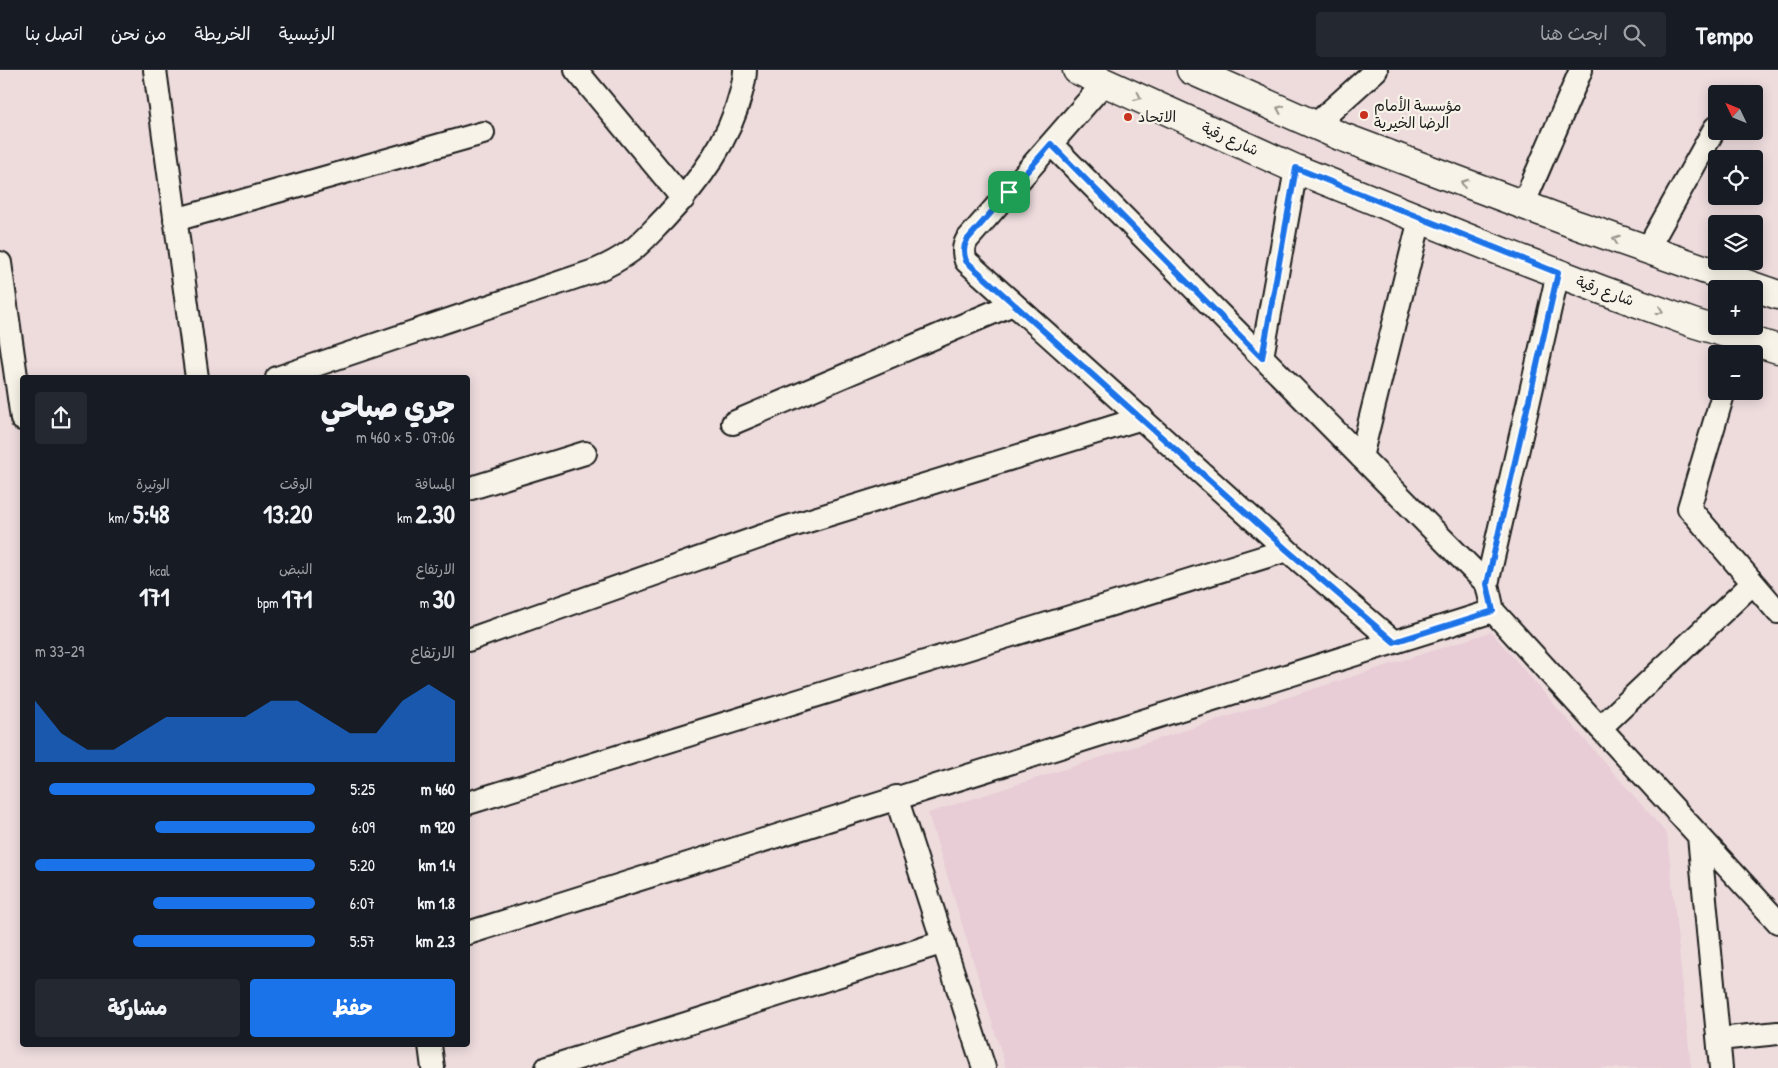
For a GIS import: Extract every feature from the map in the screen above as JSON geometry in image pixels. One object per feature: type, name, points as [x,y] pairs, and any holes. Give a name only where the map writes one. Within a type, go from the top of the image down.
[{"type":"street","points":[[154,70],[197,375]]},
{"type":"street","points":[[576,70],[683,199]]},
{"type":"street","points":[[286,375],[597,270],[631,251],[646,239],[683,199],[708,166],[732,123],[740,100],[745,70]]},
{"type":"street","name":"شارع رقية","points":[[1077,70],[1296,168],[1558,273],[1684,319],[1738,345]]},
{"type":"street","points":[[1192,70],[1340,136],[1523,205],[1778,295]]},
{"type":"street","points":[[1316,125],[1376,70]]},
{"type":"street","points":[[1523,205],[1581,70]]},
{"type":"street","points":[[1106,82],[967,240],[963,253],[966,261],[1287,550],[1394,642]]},
{"type":"street","points":[[175,220],[483,133]]},
{"type":"street","points":[[1647,250],[1708,140]]},
{"type":"street","points":[[1051,144],[1487,584]]},
{"type":"street","points":[[1262,358],[1296,168]]},
{"type":"street","points":[[1361,457],[1420,219]]},
{"type":"street","points":[[0,263],[20,405]]},
{"type":"street","points":[[1558,273],[1487,584],[1493,611],[1778,922]]},
{"type":"street","points":[[733,422],[1013,304]]},
{"type":"street","name":"شارع رقية","points":[[1763,348],[1778,349]]},
{"type":"street","points":[[1721,400],[1689,508],[1778,612]]},
{"type":"street","points":[[470,639],[785,528],[1142,418]]},
{"type":"street","points":[[470,488],[585,453]]},
{"type":"street","points":[[470,801],[1287,550]]},
{"type":"street","points":[[1600,728],[1754,583]]},
{"type":"street","points":[[470,932],[1493,611]]},
{"type":"street","points":[[896,797],[984,1068]]},
{"type":"street","points":[[1699,836],[1721,1068]]},
{"type":"street","points":[[546,1068],[944,942]]},
{"type":"street","points":[[1718,1039],[1778,1033]]},
{"type":"street","points":[[430,1047],[432,1068]]},
{"type":"shaded area","points":[[1491,632],[1667,834],[1691,1068],[1006,1068],[928,813]]},
{"type":"place","name":"مؤسسة الأمام الرضا الخيرية","points":[[1364,115]]},
{"type":"place","name":"الاتحاد","points":[[1128,117]]},
{"type":"route","points":[[1051,144],[1262,358],[1296,168],[1558,273],[1487,584],[1493,611],[1394,642],[1287,550],[966,261],[963,253],[967,240],[1009,192],[1051,144]]}]
